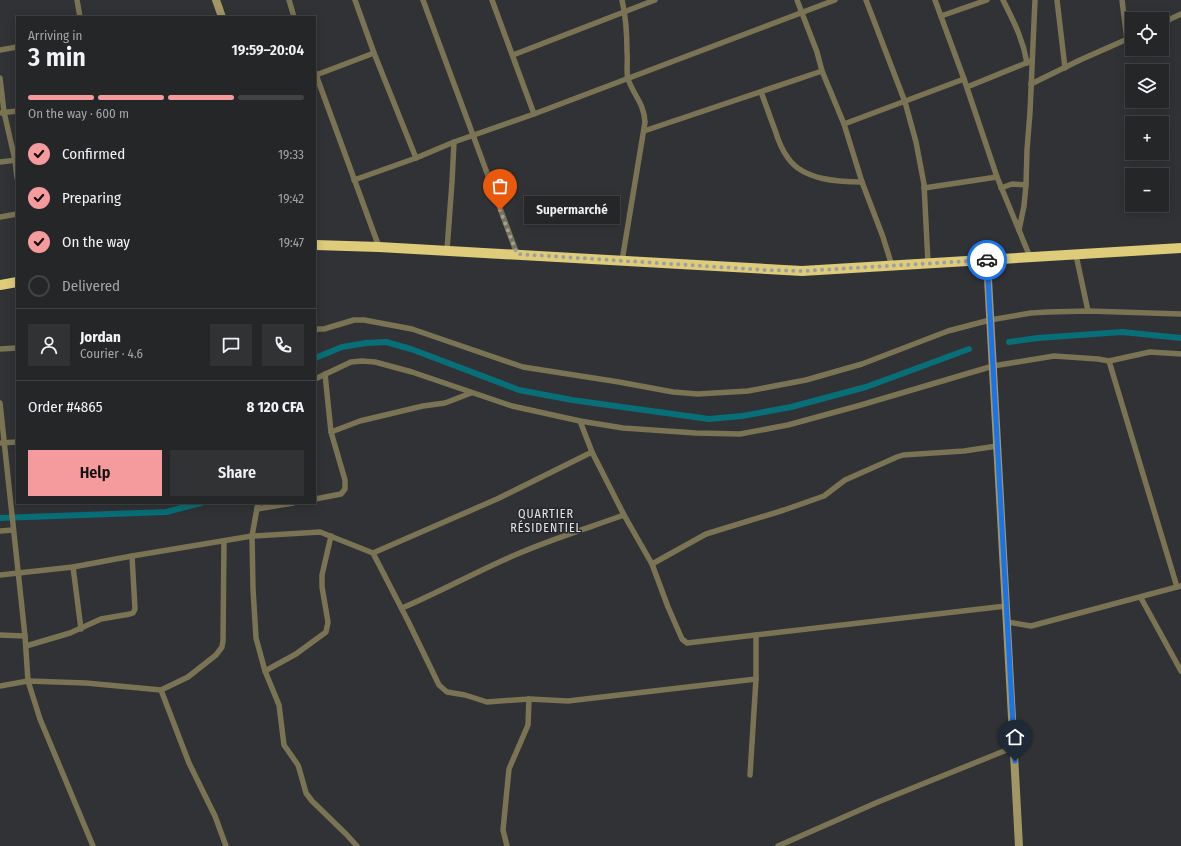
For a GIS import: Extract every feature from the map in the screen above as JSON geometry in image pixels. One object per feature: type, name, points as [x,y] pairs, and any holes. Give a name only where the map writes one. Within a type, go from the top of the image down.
[{"type":"highway","points":[[316,245],[447,250],[802,271],[1181,248]]},
{"type":"highway","points":[[0,285],[16,282]]},
{"type":"main road","points":[[216,0],[222,16]]},
{"type":"main road","points":[[987,260],[1020,846]]},
{"type":"street","points":[[77,0],[80,16]]},
{"type":"street","points":[[288,0],[294,16]]},
{"type":"street","points":[[355,0],[374,53],[416,158]]},
{"type":"street","points":[[423,0],[517,254]]},
{"type":"street","points":[[492,0],[534,114]]},
{"type":"street","points":[[622,0],[627,49],[628,78],[644,113],[644,131],[622,261]]},
{"type":"street","points":[[513,55],[655,0]]},
{"type":"street","points":[[797,0],[817,52],[822,71],[844,124],[862,182],[883,237],[892,266]]},
{"type":"street","points":[[354,180],[416,158],[472,135],[534,114],[835,0]]},
{"type":"street","points":[[866,0],[905,102],[916,142],[924,188],[928,263]]},
{"type":"street","points":[[935,0],[967,87],[1001,188],[1030,257]]},
{"type":"street","points":[[941,16],[987,0]]},
{"type":"street","points":[[1004,0],[1020,34],[1029,62]]},
{"type":"street","points":[[1019,230],[1024,206],[1026,185],[1031,84],[1029,62],[1035,0]]},
{"type":"street","points":[[1057,0],[1065,68]]},
{"type":"street","points":[[1122,0],[1125,17]]},
{"type":"street","points":[[1169,20],[1181,14]]},
{"type":"street","points":[[1031,84],[1125,41]]},
{"type":"street","points":[[0,50],[16,48]]},
{"type":"street","points":[[374,53],[316,74],[379,247]]},
{"type":"street","points":[[967,87],[1029,62]]},
{"type":"street","points":[[644,131],[822,71]]},
{"type":"street","points":[[0,78],[2,113],[16,160],[0,162]]},
{"type":"street","points":[[844,124],[964,79]]},
{"type":"street","points":[[761,92],[780,144],[787,158],[792,164],[812,175],[835,181],[862,182]]},
{"type":"street","points":[[2,113],[16,111]]},
{"type":"street","points":[[447,250],[454,142]]},
{"type":"street","points":[[924,188],[997,177]]},
{"type":"street","points":[[1001,188],[1012,184],[1026,185]]},
{"type":"street","points":[[0,218],[16,214]]},
{"type":"street","points":[[1076,255],[1088,311]]},
{"type":"street","points":[[316,328],[324,329],[354,320],[364,320],[412,329],[523,367],[673,392],[698,394],[748,391],[806,380],[862,364],[948,331],[990,320],[1031,313],[1088,311],[1181,314]]},
{"type":"street","points":[[0,349],[16,348]]},
{"type":"street","points":[[316,378],[351,362],[375,362],[418,374],[512,406],[580,421],[624,428],[696,433],[740,434],[788,425],[862,406],[993,366],[1054,356],[1109,361],[1150,352],[1181,354]]},
{"type":"street","points":[[1007,622],[1031,626],[1179,587],[1109,361]]},
{"type":"street","points":[[316,499],[341,494],[345,489],[345,480],[331,432],[325,374]]},
{"type":"street","points":[[331,432],[360,421],[423,406],[445,403],[471,393]]},
{"type":"street","points":[[0,403],[2,443],[25,636],[28,681],[40,719],[93,846]]},
{"type":"street","points":[[580,421],[592,452],[624,515],[652,564],[684,642],[687,643],[1006,606]]},
{"type":"street","points":[[2,443],[16,442]]},
{"type":"street","points":[[652,564],[706,534],[824,496],[845,480],[896,457],[903,455],[964,451],[997,446]]},
{"type":"street","points":[[373,553],[496,499],[592,452]]},
{"type":"street","points":[[258,504],[252,536],[256,638],[265,671],[279,705],[284,745],[298,765],[306,793],[312,801],[357,846]]},
{"type":"street","points":[[257,509],[287,504]]},
{"type":"street","points":[[402,608],[521,552],[553,539],[624,515]]},
{"type":"street","points":[[0,531],[13,530]]},
{"type":"street","points":[[0,574],[73,567],[252,536],[320,532],[373,553],[432,667],[439,685],[447,692],[465,695],[487,702],[529,699],[568,702],[756,679]]},
{"type":"street","points":[[265,671],[296,654],[326,632],[328,622],[322,587],[322,575],[331,536]]},
{"type":"street","points":[[0,686],[28,681],[86,683],[161,690],[188,677],[216,655],[222,647],[224,633],[224,542]]},
{"type":"street","points":[[26,646],[81,629],[101,619],[133,613],[135,610],[132,556]]},
{"type":"street","points":[[73,567],[81,629]]},
{"type":"street","points":[[1141,598],[1181,671]]},
{"type":"street","points":[[0,635],[25,636]]},
{"type":"street","points":[[750,775],[756,679],[756,635]]},
{"type":"street","points":[[161,690],[189,763],[215,816],[226,846]]},
{"type":"street","points":[[507,846],[503,830],[508,775],[509,769],[528,725],[529,699]]},
{"type":"street","points":[[778,846],[878,802],[1014,747]]},
{"type":"waterway","points":[[1009,342],[1038,338],[1122,332],[1181,338]]},
{"type":"waterway","points":[[316,358],[342,347],[366,343],[386,342],[411,349],[519,390],[572,400],[709,419],[742,416],[791,407],[866,387],[969,349]]},
{"type":"waterway","points":[[0,518],[166,512],[197,504]]},
{"type":"way so far","points":[[500,210],[517,254],[802,271],[987,260]]},
{"type":"place","name":"Supermarché","points":[[500,210]]},
{"type":"district","name":"QUARTIER RÉSIDENTIEL","points":[[546,521]]},
{"type":"route","points":[[987,260],[1015,761]]}]
